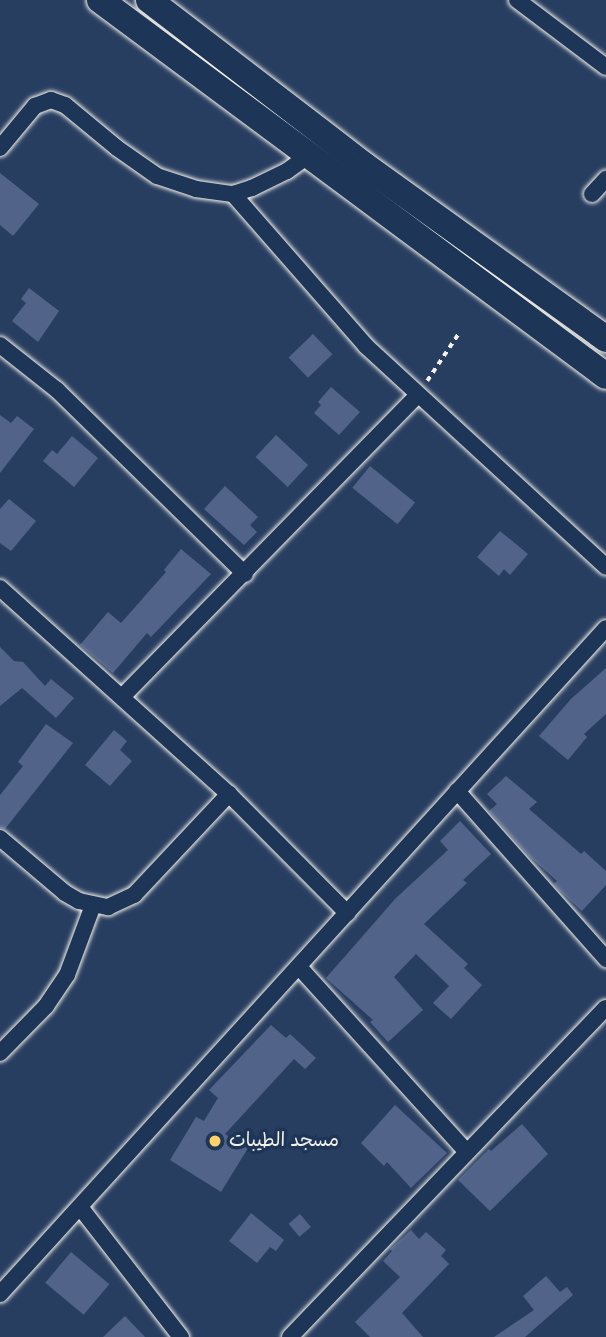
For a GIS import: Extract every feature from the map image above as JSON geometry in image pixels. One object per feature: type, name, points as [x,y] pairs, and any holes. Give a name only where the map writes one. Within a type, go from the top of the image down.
[{"type":"highway","points":[[100,0],[310,154],[551,338],[606,376]]},
{"type":"highway","points":[[149,0],[364,165],[606,339]]},
{"type":"street","points":[[517,0],[606,67]]},
{"type":"street","points":[[0,148],[35,106],[45,100],[57,100],[157,176],[195,189],[233,194],[271,180],[310,154]]},
{"type":"street","points":[[592,194],[606,179]]},
{"type":"street","points":[[233,194],[366,345],[417,396],[606,567]]},
{"type":"street","points":[[0,345],[57,390],[245,574]]},
{"type":"street","points":[[122,697],[417,396]]},
{"type":"street","points":[[0,588],[229,794],[347,913]]},
{"type":"street","points":[[0,1294],[300,968],[606,628]]},
{"type":"street","points":[[457,791],[606,959]]},
{"type":"street","points":[[0,838],[65,893],[93,905],[108,907],[134,895],[229,794]]},
{"type":"street","points":[[0,1054],[46,1006],[67,975],[93,905]]},
{"type":"street","points":[[300,968],[467,1152]]},
{"type":"street","points":[[290,1337],[606,1008]]},
{"type":"street","points":[[80,1207],[181,1337]]},
{"type":"path","points":[[417,396],[459,333]]},
{"type":"building","points":[[0,173],[39,204],[13,236],[0,225]]},
{"type":"building","points":[[29,288],[59,311],[38,342],[12,321],[26,303],[21,299]]},
{"type":"building","points":[[313,334],[332,354],[308,378],[289,358]]},
{"type":"building","points":[[331,387],[360,412],[339,435],[314,413],[321,405],[318,402]]},
{"type":"building","points":[[0,415],[11,423],[17,416],[34,429],[0,473]]},
{"type":"building","points":[[276,435],[308,465],[288,487],[256,457]]},
{"type":"building","points":[[72,436],[98,458],[74,487],[43,461],[52,450],[57,454]]},
{"type":"building","points":[[370,466],[415,503],[397,524],[352,488]]},
{"type":"building","points":[[225,486],[258,517],[250,525],[257,532],[244,545],[204,509]]},
{"type":"building","points":[[9,499],[36,521],[11,551],[0,543],[0,509]]},
{"type":"building","points":[[500,531],[528,554],[510,575],[504,569],[499,576],[477,557]]},
{"type":"building","points":[[181,549],[211,574],[151,637],[147,633],[113,673],[80,645],[108,612],[121,623],[166,572],[164,570]]},
{"type":"building","points":[[0,647],[14,661],[23,662],[45,686],[51,679],[74,698],[56,718],[22,688],[0,706]]},
{"type":"building","points":[[606,668],[606,714],[584,734],[587,737],[568,760],[539,736],[571,699]]},
{"type":"building","points":[[46,724],[73,743],[5,829],[0,828],[0,795],[23,766],[18,762]]},
{"type":"building","points":[[114,730],[127,741],[120,750],[132,761],[110,786],[85,765]]},
{"type":"building","points":[[506,776],[537,802],[529,809],[581,854],[584,851],[606,871],[606,885],[582,911],[559,890],[554,884],[557,881],[529,856],[489,811],[497,804],[487,794]]},
{"type":"building","points":[[460,821],[491,854],[463,880],[467,883],[424,924],[468,964],[464,968],[482,985],[451,1019],[433,1003],[449,986],[416,954],[394,977],[423,1010],[388,1042],[370,1022],[373,1020],[326,978],[396,898],[448,850],[440,841]]},
{"type":"building","points":[[271,1025],[286,1038],[290,1034],[316,1058],[305,1069],[294,1059],[225,1134],[248,1148],[221,1192],[170,1160],[196,1117],[204,1121],[218,1098],[209,1090]]},
{"type":"building","points":[[395,1105],[447,1153],[411,1188],[387,1162],[384,1166],[361,1143]]},
{"type":"building","points":[[522,1124],[548,1154],[490,1211],[458,1180],[489,1149],[491,1151]]},
{"type":"building","points":[[251,1213],[284,1240],[276,1251],[270,1247],[257,1263],[229,1241]]},
{"type":"building","points":[[300,1214],[311,1227],[299,1237],[289,1224]]},
{"type":"building","points":[[411,1230],[419,1239],[426,1232],[446,1250],[441,1256],[449,1264],[402,1313],[423,1337],[370,1337],[355,1322],[400,1277],[383,1261],[392,1251],[390,1249]]},
{"type":"building","points":[[71,1252],[109,1284],[84,1315],[45,1283]]},
{"type":"building","points":[[546,1276],[560,1292],[567,1287],[573,1295],[525,1337],[494,1337],[534,1310],[523,1296]]},
{"type":"building","points":[[125,1316],[145,1337],[103,1337]]},
{"type":"place","name":"مسجد الطيبات","points":[[215,1141]]}]
